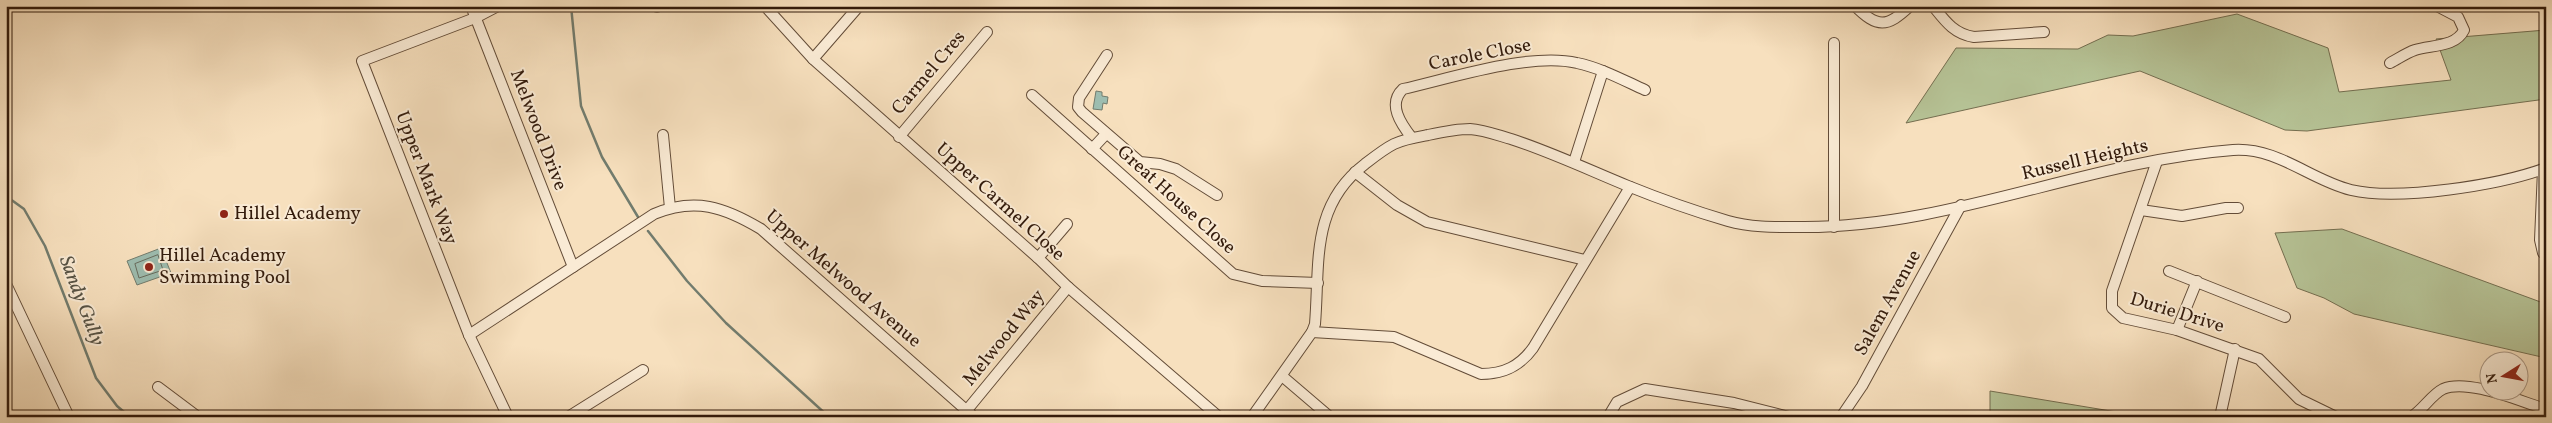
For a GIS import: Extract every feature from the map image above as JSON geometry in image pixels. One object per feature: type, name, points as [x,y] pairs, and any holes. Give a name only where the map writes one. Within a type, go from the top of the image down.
[{"type":"street","name":"Melwood Drive","points":[[471,6],[573,267]]},
{"type":"street","points":[[475,18],[498,6]]},
{"type":"street","name":"Upper Carmel Close","points":[[764,6],[813,59],[899,137],[1038,258],[1068,287],[1219,417]]},
{"type":"street","points":[[813,59],[859,6]]},
{"type":"street","points":[[1855,6],[1868,19],[1883,23],[1896,20],[1910,6]]},
{"type":"street","points":[[1933,6],[1954,31],[1964,35],[1974,37],[2044,32]]},
{"type":"street","points":[[2390,63],[2414,51],[2455,41],[2461,36],[2464,30],[2458,17],[2436,6]]},
{"type":"street","name":"Upper Mark Way","points":[[475,18],[362,61],[469,335],[508,417]]},
{"type":"street","name":"Carmel Cres","points":[[899,137],[986,32]]},
{"type":"street","points":[[1834,43],[1834,227]]},
{"type":"street","points":[[1107,55],[1078,101],[1082,112],[1140,162],[1160,164],[1176,169],[1217,195]]},
{"type":"street","name":"Carole Close","points":[[1412,138],[1402,125],[1395,104],[1397,95],[1403,89],[1525,62],[1552,60],[1577,63],[1602,70],[1645,90]]},
{"type":"street","points":[[1574,162],[1602,70]]},
{"type":"street","name":"Great House Close","points":[[1032,95],[1233,274],[1262,282],[1318,283]]},
{"type":"street","name":"Russell Heights","points":[[1312,332],[1315,324],[1320,237],[1324,219],[1342,187],[1355,172],[1394,144],[1450,130],[1479,131],[1538,148],[1630,186],[1731,222],[1773,228],[1834,227],[1911,217],[2157,161],[2234,150],[2272,154],[2351,190],[2395,192],[2464,187],[2516,178],[2544,169]]},
{"type":"street","points":[[1092,149],[1106,134]]},
{"type":"street","points":[[663,135],[670,208]]},
{"type":"street","name":"Durie Drive","points":[[2157,161],[2112,291],[2110,300],[2112,308],[2124,318],[2177,330],[2259,359],[2299,399],[2336,417]]},
{"type":"street","points":[[2544,169],[2540,240],[2543,253],[2546,255]]},
{"type":"street","points":[[1355,172],[1397,204],[1427,222],[1585,260]]},
{"type":"street","points":[[1252,417],[1312,332],[1394,336],[1481,374],[1494,374],[1523,362],[1630,186]]},
{"type":"street","name":"Upper Melwood Avenue","points":[[469,335],[654,214],[670,208],[694,205],[718,208],[741,217],[761,229],[970,413]]},
{"type":"street","name":"Salem Avenue","points":[[1841,417],[1862,386],[1962,205]]},
{"type":"street","points":[[2141,210],[2182,216],[2226,208],[2238,208]]},
{"type":"street","points":[[1038,258],[1067,224]]},
{"type":"street","points":[[2169,272],[2197,281],[2285,317]]},
{"type":"street","points":[[2177,330],[2197,281]]},
{"type":"street","points":[[6,284],[68,417]]},
{"type":"street","name":"Melwood Way","points":[[970,413],[1068,287]]},
{"type":"street","points":[[2220,417],[2235,350]]},
{"type":"street","points":[[568,417],[643,370]]},
{"type":"street","points":[[1282,376],[1330,417]]},
{"type":"street","points":[[2410,417],[2443,389],[2456,386],[2473,387],[2546,409]]},
{"type":"street","points":[[158,387],[198,417]]},
{"type":"street","points":[[1608,417],[1617,402],[1645,389],[1734,403],[1789,417]]},
{"type":"green space","points":[[2237,14],[2328,48],[2339,92],[2451,80],[2436,39],[2546,30],[2546,99],[2307,131],[2285,130],[2140,71],[1906,123],[1956,48],[2078,49],[2108,35],[2133,36]]},
{"type":"green space","points":[[2342,229],[2546,304],[2546,358],[2530,354],[2530,350],[2511,350],[2354,314],[2324,298],[2297,288],[2275,233]]},
{"type":"green space","points":[[1990,391],[2147,417],[1990,417]]},
{"type":"water","points":[[1096,91],[1102,92],[1102,96],[1108,97],[1107,104],[1103,103],[1102,110],[1093,109]]},
{"type":"water","name":"Hillel Academy Swimming Pool","points":[[161,248],[171,273],[137,285],[127,261]]},
{"type":"waterway","points":[[571,6],[581,106],[602,157],[638,217]]},
{"type":"waterway","name":"Sandy Gully","points":[[6,196],[24,209],[45,246],[96,378],[117,406],[130,417]]},
{"type":"waterway","points":[[648,231],[687,281],[726,323],[829,417]]},
{"type":"place","name":"Hillel Academy","points":[[224,214]]},
{"type":"place","name":"Hillel Academy Swimming Pool","points":[[149,267]]}]
